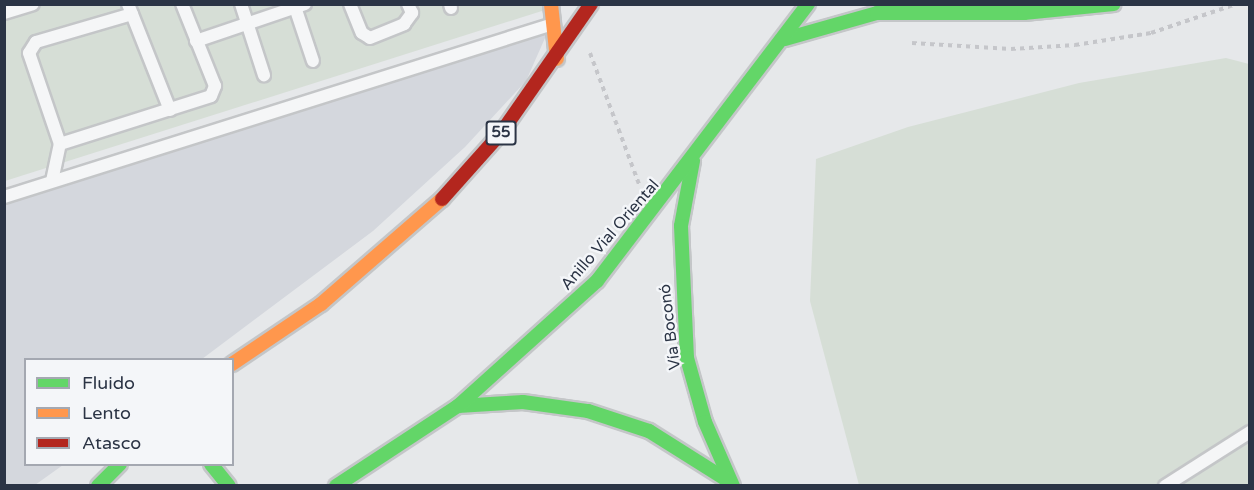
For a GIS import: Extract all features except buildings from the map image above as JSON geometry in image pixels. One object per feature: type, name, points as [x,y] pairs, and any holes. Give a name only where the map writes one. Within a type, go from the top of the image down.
[{"type":"main road","points":[[551,4],[555,24],[557,59]]},
{"type":"main road","name":"55","points":[[234,363],[393,246],[501,133],[557,59],[591,4]]},
{"type":"main road","name":"Anillo Vial Oriental","points":[[336,486],[458,406],[597,281],[651,217],[785,39],[808,4]]},
{"type":"main road","points":[[785,39],[877,14],[1024,13],[1114,4]]},
{"type":"main road","name":"Vía Boconó","points":[[693,161],[681,226],[680,292],[687,358],[705,422],[732,484]]},
{"type":"main road","name":"Vía Boconó","points":[[458,406],[523,402],[588,411],[679,446],[732,484]]},
{"type":"main road","points":[[98,486],[119,466]]},
{"type":"main road","points":[[212,466],[229,486]]},
{"type":"lane","points":[[4,13],[33,4]]},
{"type":"lane","points":[[60,144],[211,96],[215,86],[182,4]]},
{"type":"lane","points":[[241,4],[264,75]]},
{"type":"lane","points":[[350,4],[362,33],[370,38],[404,24],[412,13],[408,4]]},
{"type":"lane","points":[[196,41],[298,6],[313,61]]},
{"type":"lane","points":[[52,181],[60,144],[28,53],[36,42],[130,9],[170,110]]},
{"type":"lane","points":[[4,197],[555,24]]},
{"type":"lane","points":[[1165,486],[1250,432]]},
{"type":"path","points":[[901,43],[1011,49],[1075,45],[1151,33],[1236,4]]},
{"type":"path","points":[[580,24],[651,217]]},
{"type":"shaded area","points":[[543,4],[545,10],[5,181],[5,5]]},
{"type":"shaded area","points":[[549,29],[526,81],[465,147],[373,231],[203,358],[24,358],[24,466],[62,466],[35,485],[5,485],[4,204]]},
{"type":"shaded area","points":[[1226,58],[1249,64],[1249,485],[859,485],[810,301],[816,159],[908,127],[1079,83]]},
{"type":"traffic: fast","points":[[336,486],[458,406],[597,281],[808,4]]},
{"type":"traffic: fast","points":[[785,39],[877,13],[1024,13],[1114,4]]},
{"type":"traffic: fast","points":[[693,161],[681,226],[687,358],[705,422],[733,486]]},
{"type":"traffic: fast","points":[[458,406],[523,402],[588,411],[649,431],[730,482]]},
{"type":"traffic: fast","points":[[98,486],[118,466]]},
{"type":"traffic: fast","points":[[213,466],[229,486]]},
{"type":"traffic: slow","points":[[551,4],[557,59]]},
{"type":"traffic: slow","points":[[234,363],[321,304],[442,199]]},
{"type":"traffic: jam","points":[[442,199],[501,133],[591,4]]}]
